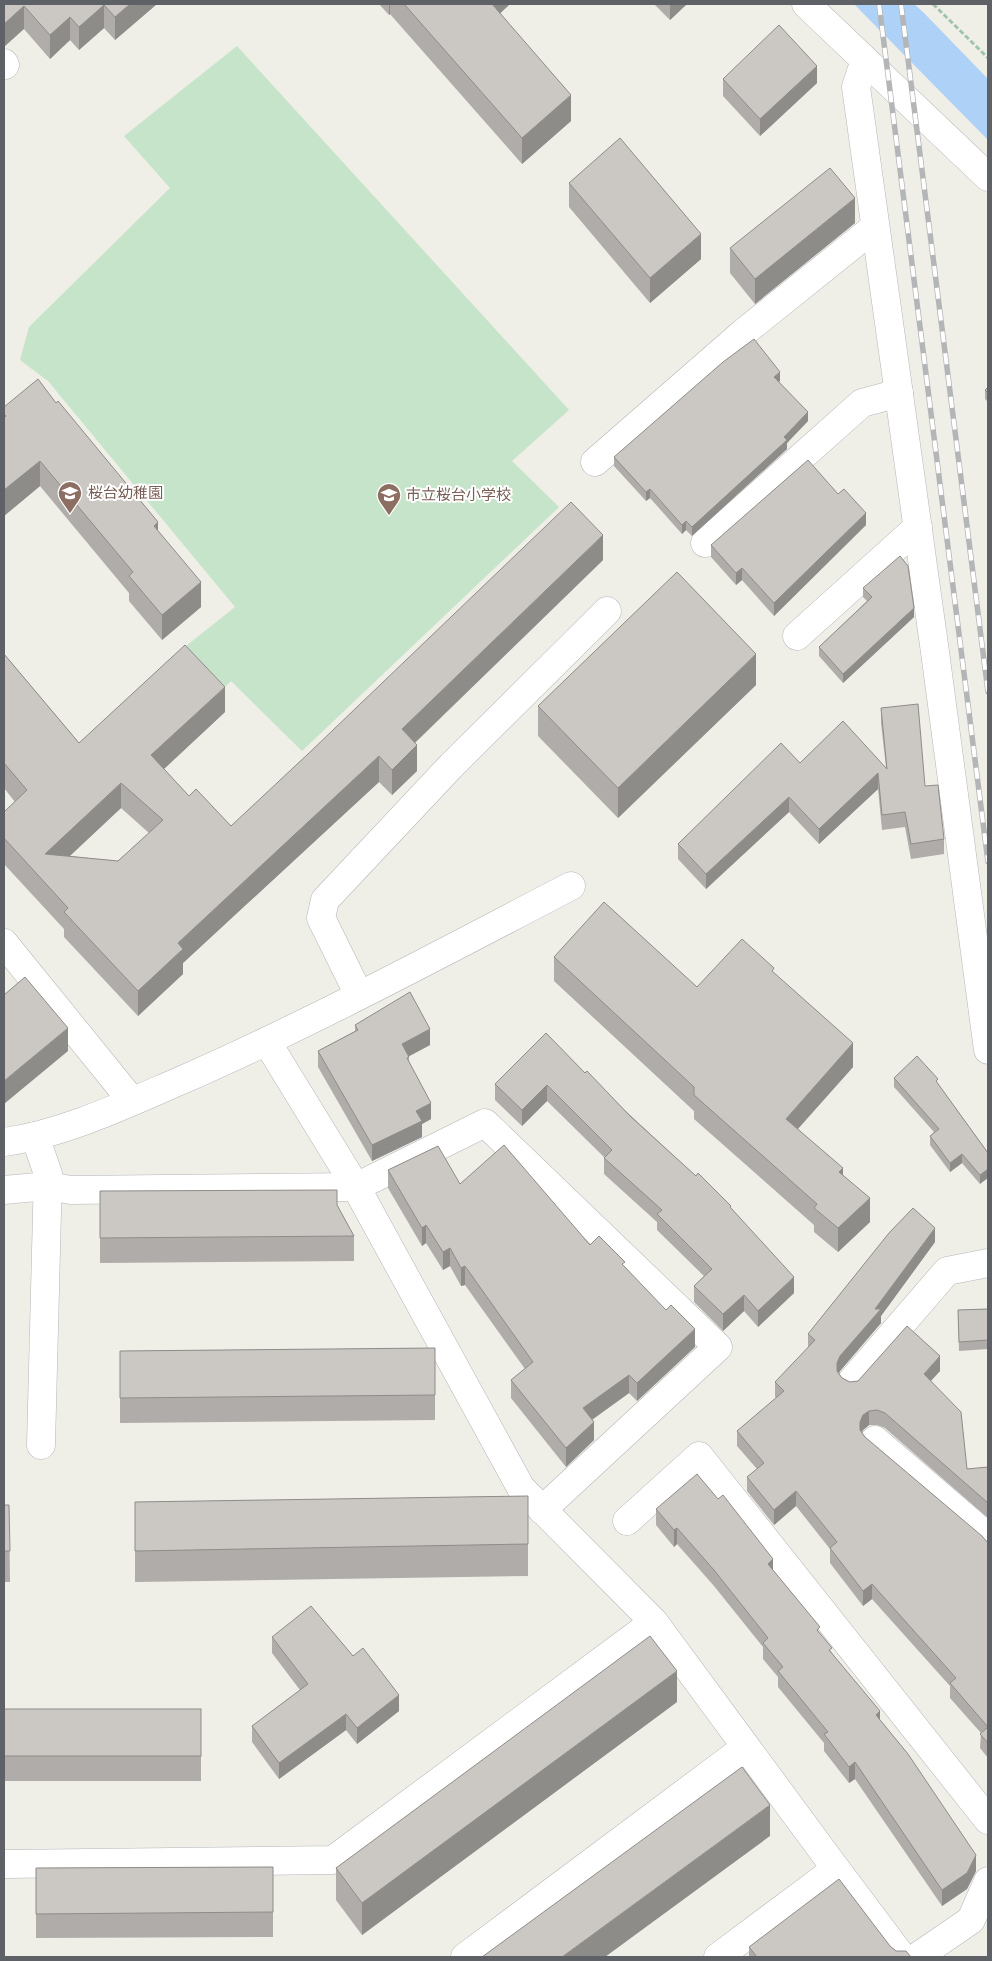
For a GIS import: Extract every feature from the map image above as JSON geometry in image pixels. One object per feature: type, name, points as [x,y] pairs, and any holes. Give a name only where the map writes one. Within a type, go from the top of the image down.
[{"type":"street","points":[[806,4],[988,177]]},
{"type":"street","points":[[865,60],[856,87],[918,527],[988,1050]]},
{"type":"street","points":[[595,462],[743,333],[875,227]]},
{"type":"street","points":[[705,543],[862,403],[899,393]]},
{"type":"street","points":[[797,636],[918,527]]},
{"type":"street","points":[[359,996],[321,918],[326,900],[451,766],[607,611]]},
{"type":"street","points":[[4,1142],[35,1136],[132,1101],[267,1042],[571,886]]},
{"type":"street","points":[[4,943],[132,1101]]},
{"type":"street","points":[[267,1042],[356,1187],[521,1488],[654,1622],[902,1957]]},
{"type":"street","points":[[4,1190],[48,1186],[70,1190],[356,1187],[485,1124],[718,1347],[542,1510]]},
{"type":"street","points":[[35,1136],[48,1174],[41,1445]]},
{"type":"street","points":[[852,1381],[947,1271],[988,1264]]},
{"type":"street","points":[[875,1440],[988,1537]]},
{"type":"street","points":[[627,1521],[699,1456],[988,1820]]},
{"type":"street","points":[[4,1864],[334,1860],[654,1622]]},
{"type":"street","points":[[466,1957],[746,1747]]},
{"type":"street","points":[[718,1957],[836,1869]]},
{"type":"street","points":[[917,1957],[971,1920],[988,1881]]},
{"type":"path","points":[[933,4],[988,58]]},
{"type":"green space","points":[[237,46],[569,410],[512,461],[559,507],[302,751],[231,681],[220,691],[181,650],[235,607],[48,381],[20,360],[29,327],[170,188],[124,136]]},
{"type":"water","points":[[854,4],[914,4],[924,13],[988,79],[988,140]]},
{"type":"building","points":[[4,4],[130,4],[115,17],[104,5],[79,27],[70,17],[50,35],[24,6],[4,24]]},
{"type":"building","points":[[404,4],[492,4],[571,95],[522,138]]},
{"type":"building","points":[[779,25],[817,66],[760,119],[723,79]]},
{"type":"building","points":[[620,138],[701,234],[650,278],[569,183]]},
{"type":"building","points":[[830,168],[855,198],[755,279],[730,248]]},
{"type":"building","points":[[754,339],[780,372],[774,377],[808,412],[784,437],[787,440],[692,527],[686,521],[682,525],[650,489],[646,492],[614,457],[723,362]]},
{"type":"building","points":[[38,379],[56,403],[58,401],[158,522],[154,526],[201,582],[162,615],[129,576],[133,572],[40,461],[4,490],[4,418],[6,416],[4,414],[4,407]]},
{"type":"building","points":[[808,460],[838,494],[844,489],[866,513],[774,603],[742,568],[736,573],[711,545]]},
{"type":"building","points":[[571,502],[603,535],[402,729],[417,745],[392,770],[379,756],[178,943],[183,949],[138,991],[64,912],[68,908],[4,838],[4,812],[27,790],[4,763],[4,654],[79,743],[185,645],[225,687],[151,755],[189,796],[196,789],[231,826]],"holes":[[[121,783],[163,820],[118,861],[45,854]]]},
{"type":"building","points":[[900,556],[908,566],[914,608],[843,674],[819,647],[872,597],[863,588]]},
{"type":"building","points":[[677,572],[756,654],[618,788],[538,706]]},
{"type":"building","points":[[918,704],[925,786],[938,785],[944,839],[911,844],[905,812],[882,815],[878,773],[819,829],[789,797],[706,874],[678,844],[781,743],[800,763],[843,721],[887,769],[881,708]]},
{"type":"building","points":[[604,902],[697,987],[742,939],[774,968],[772,971],[853,1043],[786,1119],[843,1168],[839,1172],[870,1198],[838,1228],[814,1208],[817,1204],[694,1095],[694,1087],[554,957]]},
{"type":"building","points":[[25,977],[68,1028],[4,1081],[4,995]]},
{"type":"building","points":[[410,992],[430,1029],[402,1044],[409,1057],[407,1058],[431,1103],[416,1111],[422,1121],[372,1145],[318,1051],[358,1030],[355,1025]]},
{"type":"building","points":[[546,1033],[585,1073],[587,1071],[630,1116],[696,1176],[698,1173],[731,1206],[794,1277],[758,1311],[744,1295],[723,1314],[694,1286],[712,1269],[657,1214],[662,1210],[604,1158],[612,1150],[547,1085],[522,1110],[495,1084]]},
{"type":"building","points":[[917,1056],[938,1079],[936,1081],[988,1153],[988,1169],[980,1175],[962,1154],[950,1163],[930,1136],[939,1129],[894,1078]]},
{"type":"building","points":[[504,1145],[590,1245],[599,1236],[625,1262],[622,1264],[666,1310],[671,1305],[695,1329],[637,1383],[629,1375],[583,1408],[594,1422],[566,1448],[511,1380],[533,1362],[465,1266],[461,1268],[450,1248],[443,1252],[426,1225],[422,1228],[388,1170],[438,1146],[460,1184]]},
{"type":"building","points":[[337,1190],[337,1205],[354,1236],[100,1238],[100,1191]]},
{"type":"building","points":[[913,1208],[935,1228],[875,1309],[881,1309],[840,1356],[837,1363],[837,1371],[842,1378],[850,1382],[858,1381],[907,1326],[940,1356],[924,1374],[961,1412],[967,1469],[988,1467],[988,1503],[885,1413],[877,1410],[869,1411],[863,1415],[860,1422],[860,1430],[865,1437],[988,1543],[988,1727],[950,1683],[956,1678],[872,1584],[863,1591],[830,1548],[837,1542],[796,1491],[774,1510],[747,1477],[764,1463],[737,1431],[784,1391],[775,1382],[815,1340],[808,1334],[889,1233]]},
{"type":"building","points":[[988,1309],[988,1340],[959,1342],[958,1310]]},
{"type":"building","points":[[435,1348],[435,1395],[120,1398],[120,1351]]},
{"type":"building","points":[[697,1474],[718,1499],[723,1495],[773,1559],[768,1564],[820,1627],[817,1630],[832,1648],[829,1650],[880,1711],[876,1715],[908,1754],[976,1855],[967,1873],[942,1890],[855,1762],[849,1767],[824,1734],[828,1732],[778,1671],[783,1667],[763,1643],[768,1638],[714,1570],[677,1528],[674,1530],[656,1509]]},
{"type":"building","points":[[528,1496],[528,1544],[135,1551],[135,1502]]},
{"type":"building","points":[[4,1505],[9,1505],[10,1551],[4,1551]]},
{"type":"building","points":[[311,1606],[353,1656],[363,1648],[399,1695],[357,1728],[346,1714],[279,1763],[252,1726],[308,1684],[272,1637]]},
{"type":"building","points":[[650,1636],[677,1671],[362,1903],[336,1868]]},
{"type":"building","points":[[4,1709],[201,1709],[201,1756],[4,1756]]},
{"type":"building","points":[[988,1727],[988,1743],[980,1734]]},
{"type":"building","points":[[742,1767],[770,1805],[562,1957],[482,1957]]},
{"type":"building","points":[[273,1867],[273,1912],[36,1914],[36,1868]]},
{"type":"building","points":[[839,1879],[890,1946],[896,1951],[906,1951],[911,1957],[757,1957],[749,1947]]},
{"type":"railway","points":[[879,4],[988,862]]},
{"type":"railway","points":[[901,4],[988,692]]},
{"type":"place","name":"桜台幼稚園","points":[[70,514]]},
{"type":"place","name":"市立桜台小学校","points":[[389,516]]}]
